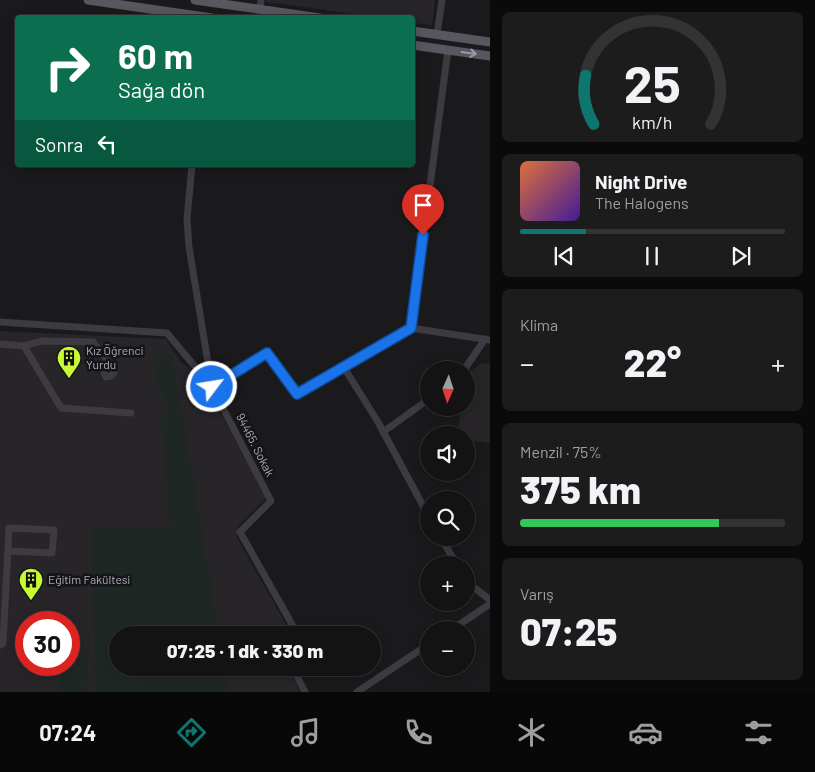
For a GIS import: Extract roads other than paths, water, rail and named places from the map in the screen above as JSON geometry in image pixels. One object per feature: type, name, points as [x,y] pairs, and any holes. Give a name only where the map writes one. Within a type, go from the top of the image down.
[{"type":"main road","points":[[88,0],[193,15]]},
{"type":"main road","points":[[195,0],[260,4],[307,15]]},
{"type":"main road","points":[[415,31],[490,42]]},
{"type":"main road","points":[[415,45],[490,56]]},
{"type":"street","points":[[437,34],[442,0]]},
{"type":"street","points":[[411,328],[448,50]]},
{"type":"street","points":[[192,167],[187,219],[212,387],[267,353],[297,394],[411,328],[488,340],[471,361]]},
{"type":"street","name":"94465. Sokak","points":[[0,322],[167,333],[212,387],[271,501],[240,532],[293,626]]},
{"type":"street","points":[[0,344],[24,346],[41,341],[93,342],[113,368]]},
{"type":"street","points":[[24,346],[61,408],[132,413]]},
{"type":"street","points":[[343,366],[383,432],[420,500]]},
{"type":"street","points":[[383,432],[420,405]]},
{"type":"street","points":[[0,646],[3,643],[9,528],[54,530],[52,553],[9,551]]},
{"type":"street","points":[[475,588],[490,600]]},
{"type":"street","points":[[464,621],[490,604]]},
{"type":"street","points":[[356,692],[420,650]]},
{"type":"street","points":[[297,676],[305,692]]},
{"type":"place","name":"Kız Öğrenci Yurdu","points":[[69,379]]},
{"type":"place","name":"Eğitim Fakültesi","points":[[31,601]]}]
